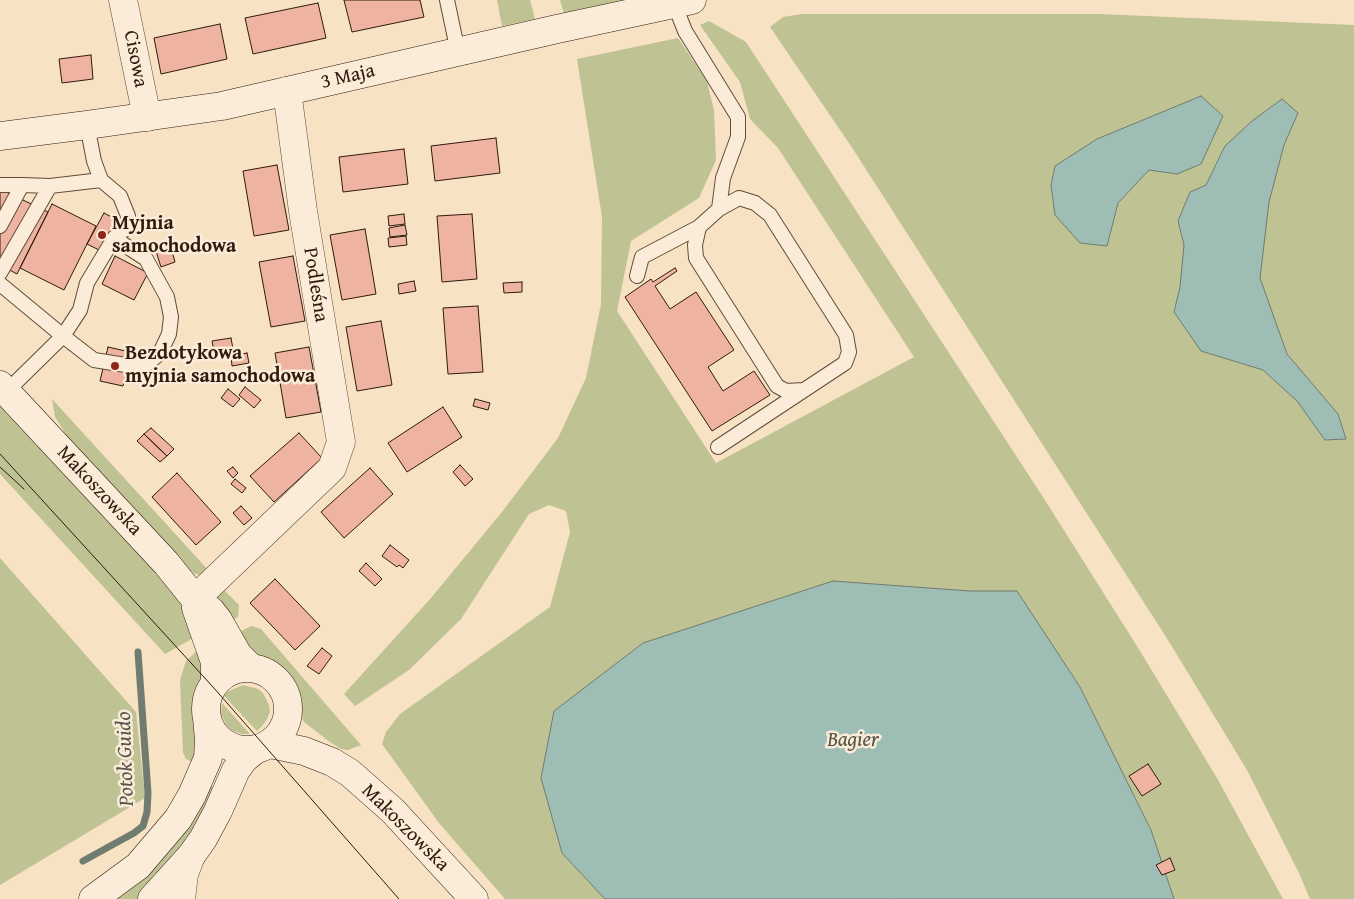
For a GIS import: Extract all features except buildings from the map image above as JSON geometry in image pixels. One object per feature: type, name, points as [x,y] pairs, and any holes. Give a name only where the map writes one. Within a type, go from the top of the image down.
[{"type":"main road","name":"Cisowa","points":[[123,0],[147,117]]},
{"type":"main road","name":"3 Maja","points":[[0,136],[222,106],[683,2]]},
{"type":"main road","name":"Podleśna","points":[[195,599],[332,468],[341,442],[303,211],[287,91]]},
{"type":"main road","name":"Makoszowska","points":[[3,389],[166,563],[195,599],[211,611],[238,655],[251,668],[268,673],[278,682],[288,701],[288,712],[304,733],[332,762]]},
{"type":"main road","name":"Makoszowska","points":[[195,599],[197,614],[215,662],[214,684],[207,702],[207,716],[211,728],[223,743],[236,749],[262,747],[296,748],[332,762],[350,773],[393,811],[474,899]]},
{"type":"main road","points":[[214,684],[219,678],[233,670],[251,668]]},
{"type":"main road","points":[[152,899],[203,840],[236,770],[244,759],[282,732],[288,712]]},
{"type":"main road","points":[[93,899],[138,866],[178,818],[192,795],[208,758],[207,716]]},
{"type":"main road","points":[[181,899],[184,874],[191,856]]},
{"type":"lane","points":[[447,0],[458,52]]},
{"type":"lane","points":[[683,2],[685,31],[738,117],[738,137],[723,178],[719,208]]},
{"type":"lane","points":[[3,389],[63,336],[80,310],[87,283],[114,238],[125,228],[128,222],[128,216],[120,196],[101,180],[94,161],[88,125]]},
{"type":"lane","points":[[0,185],[50,186],[101,180]]},
{"type":"lane","points":[[0,226],[22,186]]},
{"type":"lane","points":[[0,274],[50,186]]},
{"type":"lane","points":[[637,276],[642,257],[699,227],[719,208],[739,198],[755,203],[770,215],[846,335],[850,352],[845,363],[718,447]]},
{"type":"lane","points":[[699,227],[695,245],[696,258],[776,386],[786,391],[804,390]]},
{"type":"lane","points":[[0,284],[94,360],[132,366],[148,363],[160,353],[169,334],[171,317],[167,297],[146,259],[114,238]]},
{"type":"green space","points":[[497,0],[530,0],[535,19],[502,26]]},
{"type":"green space","points":[[560,0],[626,0],[564,14]]},
{"type":"green space","points":[[802,14],[1100,14],[1354,25],[1354,899],[1310,899],[1299,873],[1247,770],[1168,640],[851,146],[770,27],[783,17]]},
{"type":"green space","points":[[709,21],[746,42],[1043,497],[1140,651],[1217,778],[1283,899],[1174,899],[1151,830],[1017,591],[970,591],[562,853],[605,899],[505,899],[439,823],[382,744],[386,732],[400,714],[550,607],[570,532],[566,511],[549,505],[529,514],[461,619],[409,670],[355,706],[344,694],[431,598],[502,512],[558,438],[586,378],[601,304],[602,217],[577,59],[678,38],[707,82],[714,110],[716,160],[699,198],[631,241],[617,311],[716,463],[914,357],[778,148],[750,119],[740,82],[700,25]]},
{"type":"green space","points":[[52,399],[211,573],[195,574],[185,567],[67,436],[55,417]]},
{"type":"green space","points":[[0,404],[158,575],[181,604],[197,636],[165,654],[0,474]]},
{"type":"green space","points":[[0,558],[136,712],[145,798],[0,885]]},
{"type":"green space","points":[[222,588],[239,605],[238,617],[231,621],[218,602],[217,597]]},
{"type":"green space","points":[[251,626],[261,629],[361,745],[348,750],[341,749],[304,722],[290,687],[282,675],[250,652],[238,633]]},
{"type":"green space","points":[[201,647],[204,679],[196,702],[195,763],[186,759],[183,753],[180,680],[186,661]]},
{"type":"green space","points":[[243,685],[258,689],[263,693],[269,705],[270,712],[267,719],[257,731],[224,696],[229,691]]},
{"type":"green space","points":[[222,703],[250,734],[233,731],[227,726],[221,714]]},
{"type":"green space","points":[[206,784],[220,790],[203,822],[143,895],[138,899],[114,899]]},
{"type":"water","points":[[1201,96],[1223,116],[1201,164],[1177,174],[1149,170],[1118,203],[1107,246],[1080,243],[1055,215],[1051,185],[1055,166],[1097,139]]},
{"type":"water","points":[[1282,99],[1298,113],[1284,145],[1269,202],[1260,278],[1287,354],[1338,414],[1346,439],[1325,440],[1297,401],[1263,370],[1201,351],[1174,312],[1180,287],[1184,245],[1178,221],[1190,192],[1206,185],[1225,146],[1252,121]]},
{"type":"water","name":"Bagier","points":[[833,581],[970,591],[1017,591],[1080,687],[1151,830],[1174,899],[605,899],[562,853],[541,778],[554,711],[643,643]]},
{"type":"waterway","name":"Potok Guido","points":[[83,861],[134,833],[143,826],[147,812],[148,793],[138,652]]},
{"type":"tram line","points":[[0,454],[213,687],[399,899]]},
{"type":"tram line","points":[[0,467],[24,489]]},
{"type":"place","name":"Myjnia samochodowa","points":[[102,235]]},
{"type":"place","name":"Bezdotykowa myjnia samochodowa","points":[[115,366]]}]
